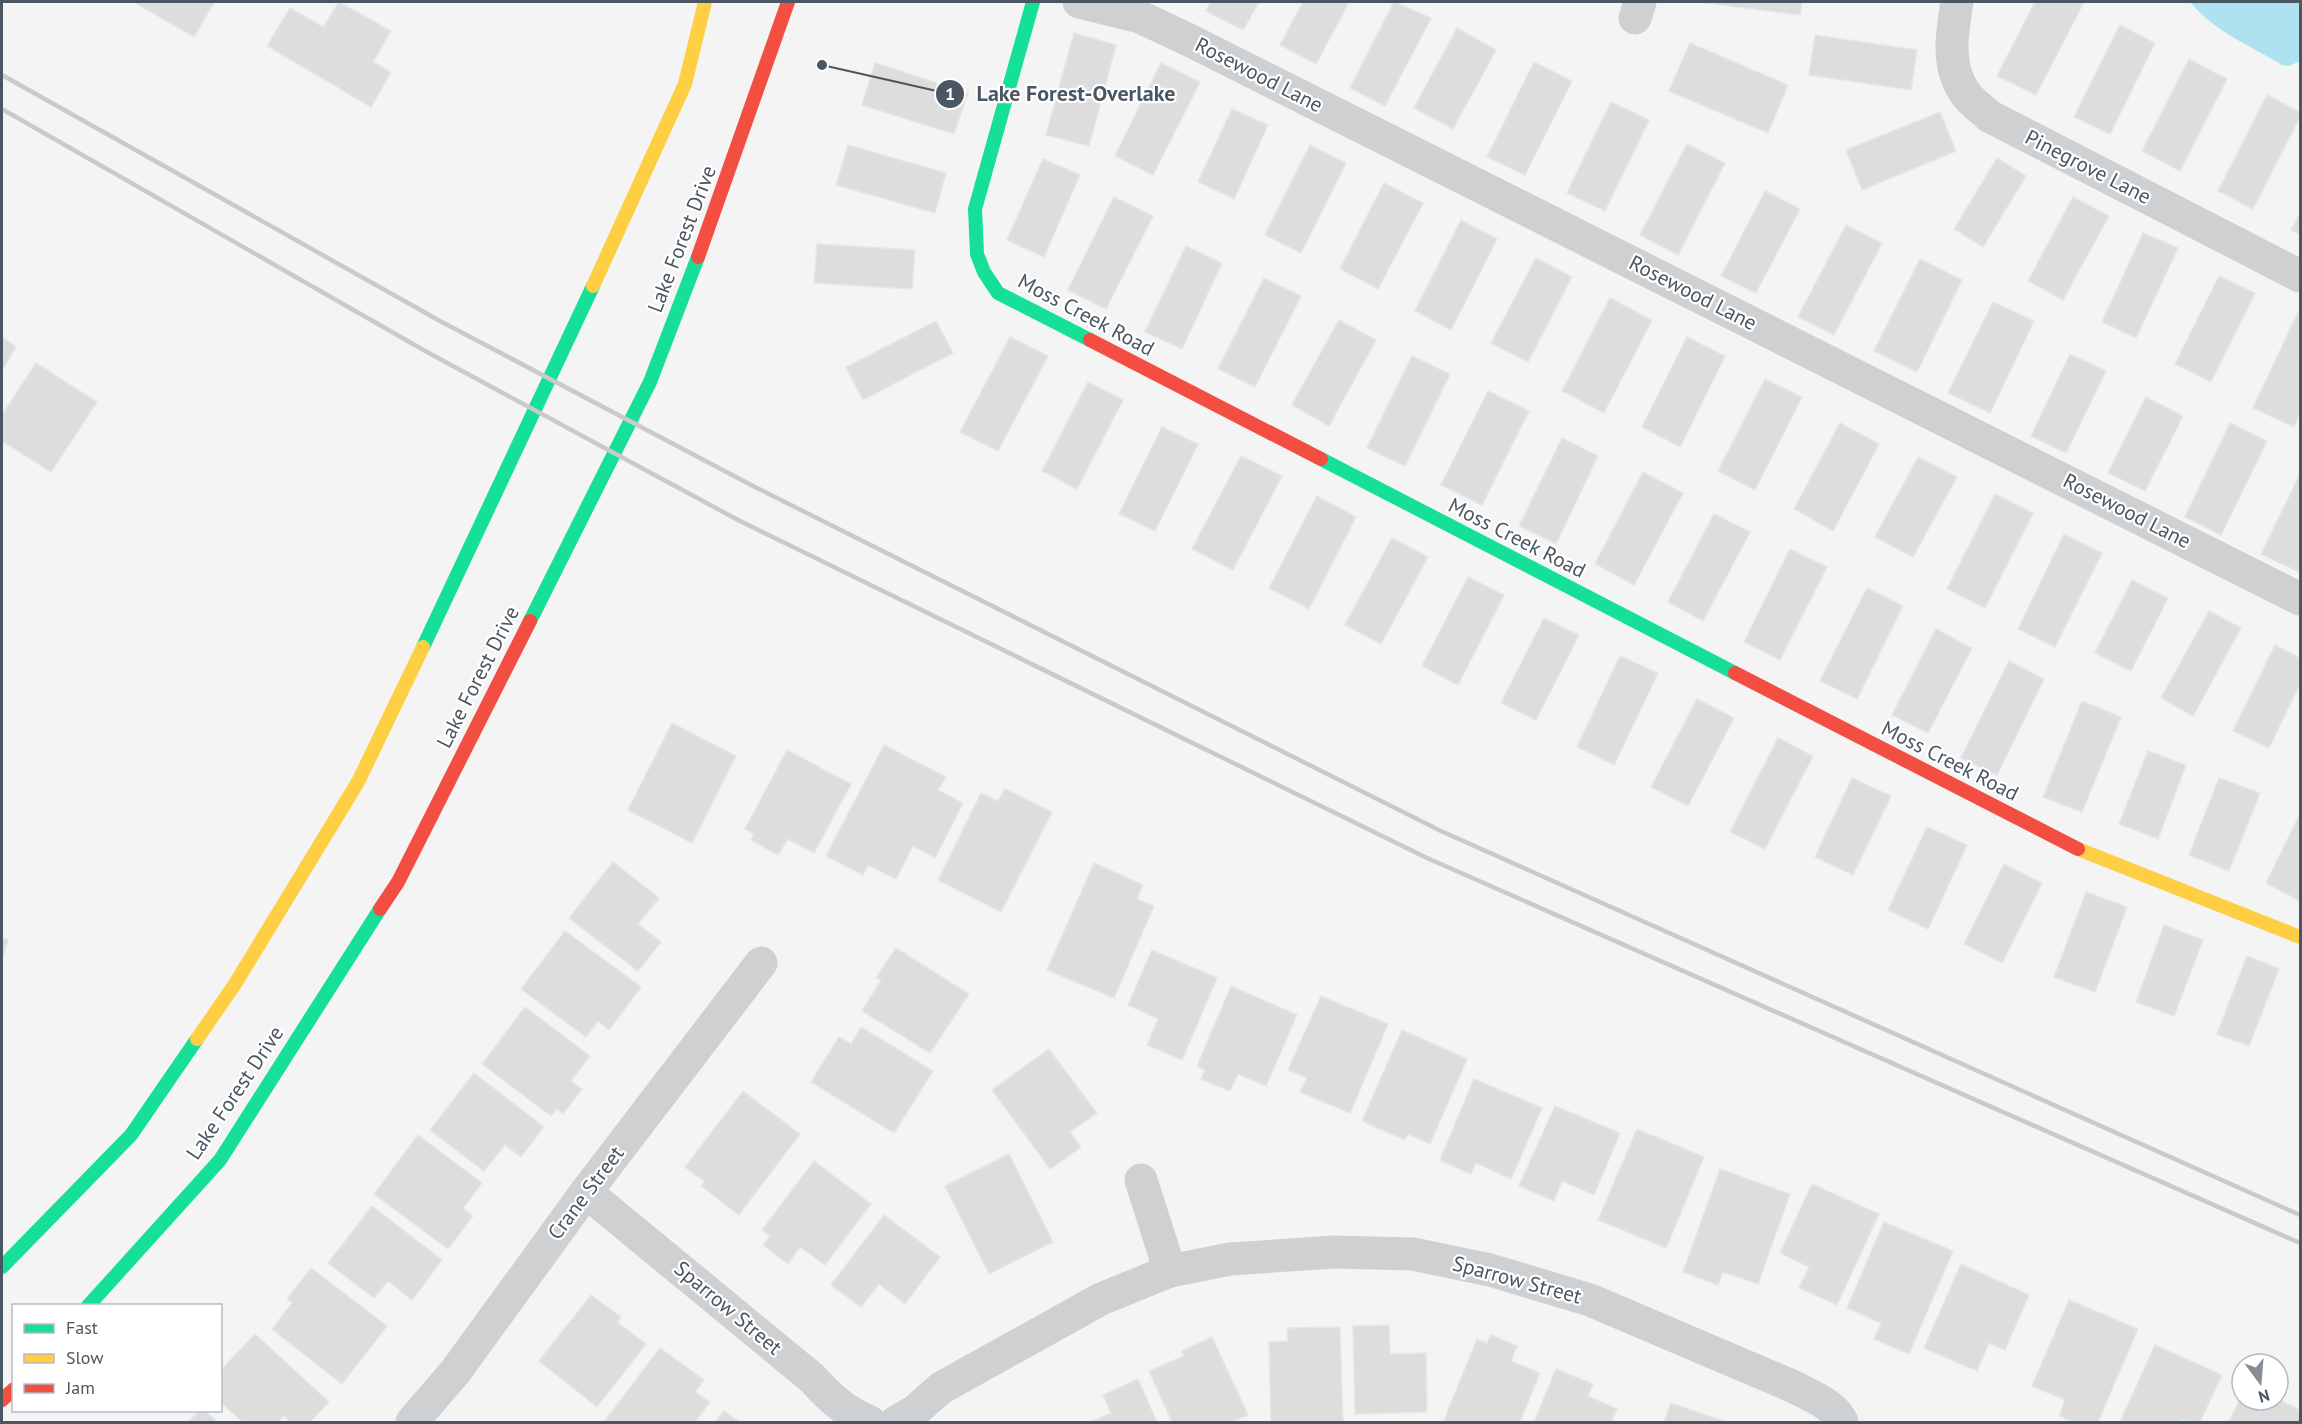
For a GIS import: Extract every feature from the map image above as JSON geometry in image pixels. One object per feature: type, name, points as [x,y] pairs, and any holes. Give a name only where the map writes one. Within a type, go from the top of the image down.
[{"type":"main road","points":[[2,1267],[131,1135],[235,984],[358,782],[562,355],[685,84],[705,2]]},
{"type":"main road","name":"Lake Forest Drive","points":[[89,1304],[219,1160],[399,882],[650,382],[716,211],[788,2]]},
{"type":"main road","name":"Moss Creek Road","points":[[1033,2],[975,209],[973,240],[981,270],[998,293],[2070,846],[2301,937]]},
{"type":"street","name":"Rosewood Lane","points":[[1079,2],[1140,17],[1189,40],[2301,599]]},
{"type":"street","name":"Pinegrove Lane","points":[[1957,2],[1952,36],[1953,66],[1965,94],[1989,116],[2301,276]]},
{"type":"street","name":"Crane Street","points":[[412,1422],[455,1372],[586,1191],[761,963]]},
{"type":"street","points":[[1141,1180],[1170,1271]]},
{"type":"street","name":"Sparrow Street","points":[[586,1191],[812,1378],[834,1402],[852,1415],[870,1422]]},
{"type":"street","name":"Sparrow Street","points":[[897,1422],[915,1411],[941,1388],[1101,1299],[1170,1271],[1230,1259],[1334,1252],[1413,1254],[1490,1270],[1590,1300],[1792,1386],[1818,1399],[1841,1420]]},
{"type":"water","points":[[2190,2],[2300,2],[2300,61],[2289,66],[2282,65],[2222,30]]},
{"type":"building","points":[[134,2],[211,2],[214,3],[194,37]]},
{"type":"building","points":[[339,2],[391,31],[373,62],[391,72],[371,107],[267,46],[290,8],[323,27]]},
{"type":"building","points":[[1211,2],[1259,2],[1243,30],[1206,11]]},
{"type":"building","points":[[1303,2],[1349,2],[1316,64],[1280,45]]},
{"type":"building","points":[[1394,2],[1431,18],[1385,106],[1350,88]]},
{"type":"building","points":[[1699,2],[1802,2],[1800,15]]},
{"type":"building","points":[[2035,2],[2084,2],[2036,95],[1997,76]]},
{"type":"building","points":[[2120,25],[2155,43],[2110,134],[2074,117]]},
{"type":"building","points":[[1457,28],[1496,50],[1453,129],[1414,108]]},
{"type":"building","points":[[1074,33],[1116,45],[1089,146],[1046,135]]},
{"type":"building","points":[[1815,35],[1917,50],[1911,90],[1809,75]]},
{"type":"building","points":[[1690,43],[1788,85],[1768,133],[1669,91]]},
{"type":"building","points":[[2189,59],[2227,79],[2180,171],[2142,151]]},
{"type":"building","points":[[1534,62],[1572,81],[1525,175],[1487,157]]},
{"type":"building","points":[[875,63],[968,93],[954,134],[862,105]]},
{"type":"building","points":[[1161,63],[1200,82],[1153,175],[1115,156]]},
{"type":"building","points":[[2267,95],[2300,112],[2300,117],[2253,209],[2218,191]]},
{"type":"building","points":[[1611,102],[1649,120],[1605,211],[1567,193]]},
{"type":"building","points":[[1232,109],[1268,125],[1234,199],[1198,182]]},
{"type":"building","points":[[1940,112],[1956,151],[1862,190],[1846,150]]},
{"type":"building","points":[[1687,144],[1725,163],[1678,255],[1640,235]]},
{"type":"building","points":[[848,145],[946,173],[935,213],[836,185]]},
{"type":"building","points":[[1310,145],[1346,163],[1301,253],[1265,235]]},
{"type":"building","points":[[1997,158],[2026,176],[1983,247],[1954,229]]},
{"type":"building","points":[[1043,159],[1080,175],[1044,257],[1007,240]]},
{"type":"building","points":[[1384,183],[1423,203],[1378,289],[1340,269]]},
{"type":"building","points":[[1765,191],[1800,209],[1756,293],[1721,276]]},
{"type":"building","points":[[1114,197],[1153,216],[1106,309],[1068,290]]},
{"type":"building","points":[[2073,197],[2109,216],[2063,300],[2028,281]]},
{"type":"building","points":[[2300,213],[2300,235],[2291,230]]},
{"type":"building","points":[[1461,220],[1497,239],[1451,330],[1415,311]]},
{"type":"building","points":[[1846,225],[1882,243],[1834,335],[1798,317]]},
{"type":"building","points":[[2143,233],[2178,248],[2136,338],[2102,322]]},
{"type":"building","points":[[817,244],[915,250],[912,289],[814,283]]},
{"type":"building","points":[[1186,246],[1222,263],[1182,349],[1145,332]]},
{"type":"building","points":[[1536,258],[1572,277],[1528,362],[1491,343]]},
{"type":"building","points":[[1920,259],[1962,280],[1917,372],[1874,351]]},
{"type":"building","points":[[2219,276],[2255,293],[2211,382],[2175,364]]},
{"type":"building","points":[[1264,278],[1301,296],[1255,387],[1218,369]]},
{"type":"building","points":[[1610,298],[1652,320],[1604,413],[1562,391]]},
{"type":"building","points":[[1993,302],[2034,321],[1990,413],[1948,393]]},
{"type":"building","points":[[2299,310],[2300,413],[2294,427],[2253,408]]},
{"type":"building","points":[[1339,320],[1376,340],[1329,426],[1292,405]]},
{"type":"building","points":[[936,321],[953,353],[863,400],[846,367]]},
{"type":"building","points":[[2,337],[16,347],[2,370]]},
{"type":"building","points":[[1010,337],[1048,356],[998,451],[960,432]]},
{"type":"building","points":[[1687,337],[1725,356],[1680,447],[1642,427]]},
{"type":"building","points":[[2070,354],[2106,371],[2066,453],[2031,436]]},
{"type":"building","points":[[1412,356],[1450,374],[1405,466],[1367,448]]},
{"type":"building","points":[[36,363],[97,402],[51,472],[2,441],[2,415]]},
{"type":"building","points":[[1765,379],[1802,397],[1755,490],[1718,471]]},
{"type":"building","points":[[1088,382],[1123,400],[1077,489],[1042,471]]},
{"type":"building","points":[[1488,391],[1529,411],[1482,505],[1441,485]]},
{"type":"building","points":[[2146,397],[2183,416],[2145,491],[2108,473]]},
{"type":"building","points":[[1840,423],[1879,444],[1833,531],[1794,509]]},
{"type":"building","points":[[2230,423],[2267,441],[2221,535],[2185,517]]},
{"type":"building","points":[[1162,427],[1198,444],[1155,531],[1119,514]]},
{"type":"building","points":[[1562,438],[1598,456],[1556,544],[1519,526]]},
{"type":"building","points":[[1241,456],[1282,476],[1233,570],[1192,549]]},
{"type":"building","points":[[1918,457],[1957,477],[1913,557],[1875,537]]},
{"type":"building","points":[[1643,472],[1683,493],[1634,585],[1595,564]]},
{"type":"building","points":[[2300,474],[2300,569],[2299,572],[2261,554]]},
{"type":"building","points":[[1995,494],[2033,513],[1985,608],[1947,589]]},
{"type":"building","points":[[1317,496],[1356,517],[1309,609],[1269,588]]},
{"type":"building","points":[[1714,514],[1750,532],[1703,621],[1668,602]]},
{"type":"building","points":[[2064,534],[2102,553],[2055,647],[2018,629]]},
{"type":"building","points":[[1392,538],[1428,557],[1381,644],[1345,625]]},
{"type":"building","points":[[1790,549],[1827,567],[1780,660],[1744,642]]},
{"type":"building","points":[[1468,577],[1504,595],[1458,685],[1422,666]]},
{"type":"building","points":[[2132,580],[2168,598],[2131,671],[2095,653]]},
{"type":"building","points":[[1867,588],[1903,606],[1857,699],[1820,681]]},
{"type":"building","points":[[2209,611],[2241,628],[2193,716],[2161,698]]},
{"type":"building","points":[[1544,618],[1579,635],[1536,720],[1501,703]]},
{"type":"building","points":[[1936,629],[1972,648],[1928,733],[1892,715]]},
{"type":"building","points":[[2275,645],[2300,658],[2300,684],[2269,748],[2233,731]]},
{"type":"building","points":[[1620,656],[1658,673],[1614,765],[1577,747]]},
{"type":"building","points":[[2009,661],[2044,679],[1997,775],[1961,758]]},
{"type":"building","points":[[1697,699],[1734,718],[1688,806],[1651,787]]},
{"type":"building","points":[[2082,701],[2121,717],[2082,812],[2043,797]]},
{"type":"building","points":[[672,723],[736,756],[692,843],[628,810]]},
{"type":"building","points":[[1778,738],[1813,756],[1765,849],[1730,832]]},
{"type":"building","points":[[884,745],[946,777],[938,790],[963,803],[935,858],[913,846],[896,879],[868,865],[863,875],[826,856]]},
{"type":"building","points":[[787,750],[851,784],[814,853],[788,839],[778,855],[751,840],[754,834],[745,829]]},
{"type":"building","points":[[2148,751],[2186,765],[2158,839],[2119,824]]},
{"type":"building","points":[[1852,778],[1891,796],[1853,875],[1815,857]]},
{"type":"building","points":[[2219,778],[2260,793],[2229,871],[2189,855]]},
{"type":"building","points":[[1005,789],[1052,812],[1001,912],[938,880],[981,793],[998,801]]},
{"type":"building","points":[[2300,814],[2300,901],[2266,883]]},
{"type":"building","points":[[1927,827],[1967,845],[1928,929],[1888,910]]},
{"type":"building","points":[[613,862],[659,898],[638,924],[661,942],[638,971],[569,918]]},
{"type":"building","points":[[1094,863],[1143,885],[1137,899],[1154,906],[1114,998],[1047,970]]},
{"type":"building","points":[[2004,864],[2042,883],[2002,963],[1964,944]]},
{"type":"building","points":[[2086,892],[2127,907],[2095,992],[2054,977]]},
{"type":"building","points":[[2164,925],[2203,940],[2174,1016],[2136,1002]]},
{"type":"building","points":[[565,931],[641,987],[609,1030],[598,1021],[586,1037],[521,989]]},
{"type":"building","points":[[2,938],[8,940],[2,958]]},
{"type":"building","points":[[896,948],[969,994],[930,1053],[862,1011],[881,980],[876,978]]},
{"type":"building","points":[[1152,950],[1217,978],[1182,1060],[1147,1045],[1158,1019],[1128,1005]]},
{"type":"building","points":[[2247,956],[2279,969],[2249,1046],[2217,1034]]},
{"type":"building","points":[[1231,986],[1297,1015],[1266,1086],[1238,1074],[1230,1091],[1201,1079],[1205,1070],[1197,1066]]},
{"type":"building","points":[[1321,996],[1388,1024],[1350,1113],[1300,1092],[1307,1078],[1288,1070]]},
{"type":"building","points":[[525,1007],[590,1056],[571,1081],[582,1089],[563,1114],[557,1109],[551,1116],[482,1064]]},
{"type":"building","points":[[861,1027],[933,1071],[894,1133],[811,1082],[839,1037],[851,1044]]},
{"type":"building","points":[[1402,1030],[1467,1059],[1430,1144],[1408,1134],[1405,1140],[1362,1121]]},
{"type":"building","points":[[1049,1049],[1097,1113],[1070,1132],[1081,1147],[1050,1169],[992,1090]]},
{"type":"building","points":[[474,1073],[544,1127],[521,1157],[505,1145],[484,1171],[430,1130]]},
{"type":"building","points":[[1474,1079],[1542,1108],[1511,1179],[1476,1163],[1471,1174],[1440,1160]]},
{"type":"building","points":[[743,1091],[800,1134],[739,1215],[701,1186],[705,1182],[685,1167]]},
{"type":"building","points":[[1555,1106],[1620,1133],[1594,1195],[1562,1181],[1554,1201],[1519,1186]]},
{"type":"building","points":[[1637,1129],[1704,1157],[1666,1248],[1598,1220]]},
{"type":"building","points":[[418,1135],[482,1183],[463,1208],[473,1216],[448,1249],[374,1194]]},
{"type":"building","points":[[1009,1154],[1053,1242],[989,1274],[945,1186]]},
{"type":"building","points":[[814,1161],[871,1204],[825,1265],[800,1247],[788,1264],[763,1245],[770,1236],[762,1230]]},
{"type":"building","points":[[1720,1169],[1790,1194],[1758,1284],[1723,1272],[1718,1285],[1683,1272]]},
{"type":"building","points":[[1812,1184],[1879,1214],[1837,1305],[1799,1288],[1809,1267],[1780,1253]]},
{"type":"building","points":[[372,1206],[442,1260],[412,1300],[388,1281],[374,1298],[328,1263]]},
{"type":"building","points":[[884,1215],[940,1257],[905,1304],[879,1284],[861,1307],[831,1285]]},
{"type":"building","points":[[1884,1222],[1953,1251],[1909,1354],[1874,1339],[1881,1323],[1847,1308]]},
{"type":"building","points":[[1961,1264],[2029,1295],[2005,1350],[1989,1343],[1977,1371],[1924,1348]]},
{"type":"building","points":[[311,1268],[387,1326],[342,1384],[272,1329],[292,1303],[287,1299]]},
{"type":"building","points":[[591,1295],[621,1317],[617,1322],[646,1344],[597,1407],[539,1361]]},
{"type":"building","points":[[2069,1300],[2138,1329],[2098,1422],[2074,1422],[2059,1416],[2065,1400],[2032,1386]]},
{"type":"building","points":[[1389,1325],[1390,1354],[1426,1353],[1427,1412],[1355,1414],[1353,1326]]},
{"type":"building","points":[[1340,1327],[1343,1422],[1271,1422],[1269,1342],[1288,1341],[1287,1328]]},
{"type":"building","points":[[255,1334],[329,1402],[310,1422],[291,1422],[283,1416],[278,1422],[243,1422],[222,1404],[222,1369]]},
{"type":"building","points":[[1491,1335],[1517,1346],[1511,1361],[1540,1373],[1520,1422],[1450,1422],[1444,1420],[1477,1339],[1487,1343]]},
{"type":"building","points":[[1212,1337],[1248,1415],[1231,1422],[1172,1422],[1149,1371],[1184,1356],[1182,1351]]},
{"type":"building","points":[[2155,1345],[2222,1375],[2200,1422],[2181,1420],[2179,1422],[2120,1422]]},
{"type":"building","points":[[660,1348],[704,1380],[695,1392],[710,1402],[695,1422],[604,1422]]},
{"type":"building","points":[[1556,1369],[1593,1384],[1588,1396],[1617,1409],[1611,1422],[1534,1422]]},
{"type":"building","points":[[1138,1379],[1157,1422],[1091,1422],[1111,1413],[1103,1395]]},
{"type":"building","points":[[1671,1403],[1726,1422],[1664,1422]]},
{"type":"building","points":[[2290,1405],[2300,1410],[2300,1422],[2229,1422],[2234,1412],[2290,1412]]},
{"type":"building","points":[[724,1411],[740,1422],[715,1422]]},
{"type":"building","points":[[198,1412],[206,1412],[217,1422],[188,1422]]},
{"type":"railway","points":[[2,75],[440,321],[755,487],[1441,831],[2300,1215]]},
{"type":"railway","points":[[2,109],[427,352],[738,520],[1427,858],[2300,1243]]},
{"type":"traffic: fast","points":[[1033,2],[975,209],[977,254],[984,272],[998,293],[1090,340]]},
{"type":"traffic: fast","points":[[530,621],[650,382],[698,257]]},
{"type":"traffic: fast","points":[[423,647],[593,286]]},
{"type":"traffic: fast","points":[[1321,459],[1735,673]]},
{"type":"traffic: fast","points":[[90,1304],[220,1160],[380,909]]},
{"type":"traffic: fast","points":[[2,1267],[131,1135],[197,1039]]},
{"type":"traffic: slow","points":[[593,286],[685,84],[705,2]]},
{"type":"traffic: slow","points":[[197,1039],[235,984],[358,782],[423,647]]},
{"type":"traffic: slow","points":[[2078,849],[2300,937]]},
{"type":"traffic: jam","points":[[698,257],[788,2]]},
{"type":"traffic: jam","points":[[1090,340],[1321,459]]},
{"type":"traffic: jam","points":[[380,909],[398,882],[530,621]]},
{"type":"traffic: jam","points":[[1735,673],[2078,849]]},
{"type":"traffic: jam","points":[[2,1400],[12,1391]]},
{"type":"place","name":"Lake Forest-Overlake","points":[[822,65]]}]
